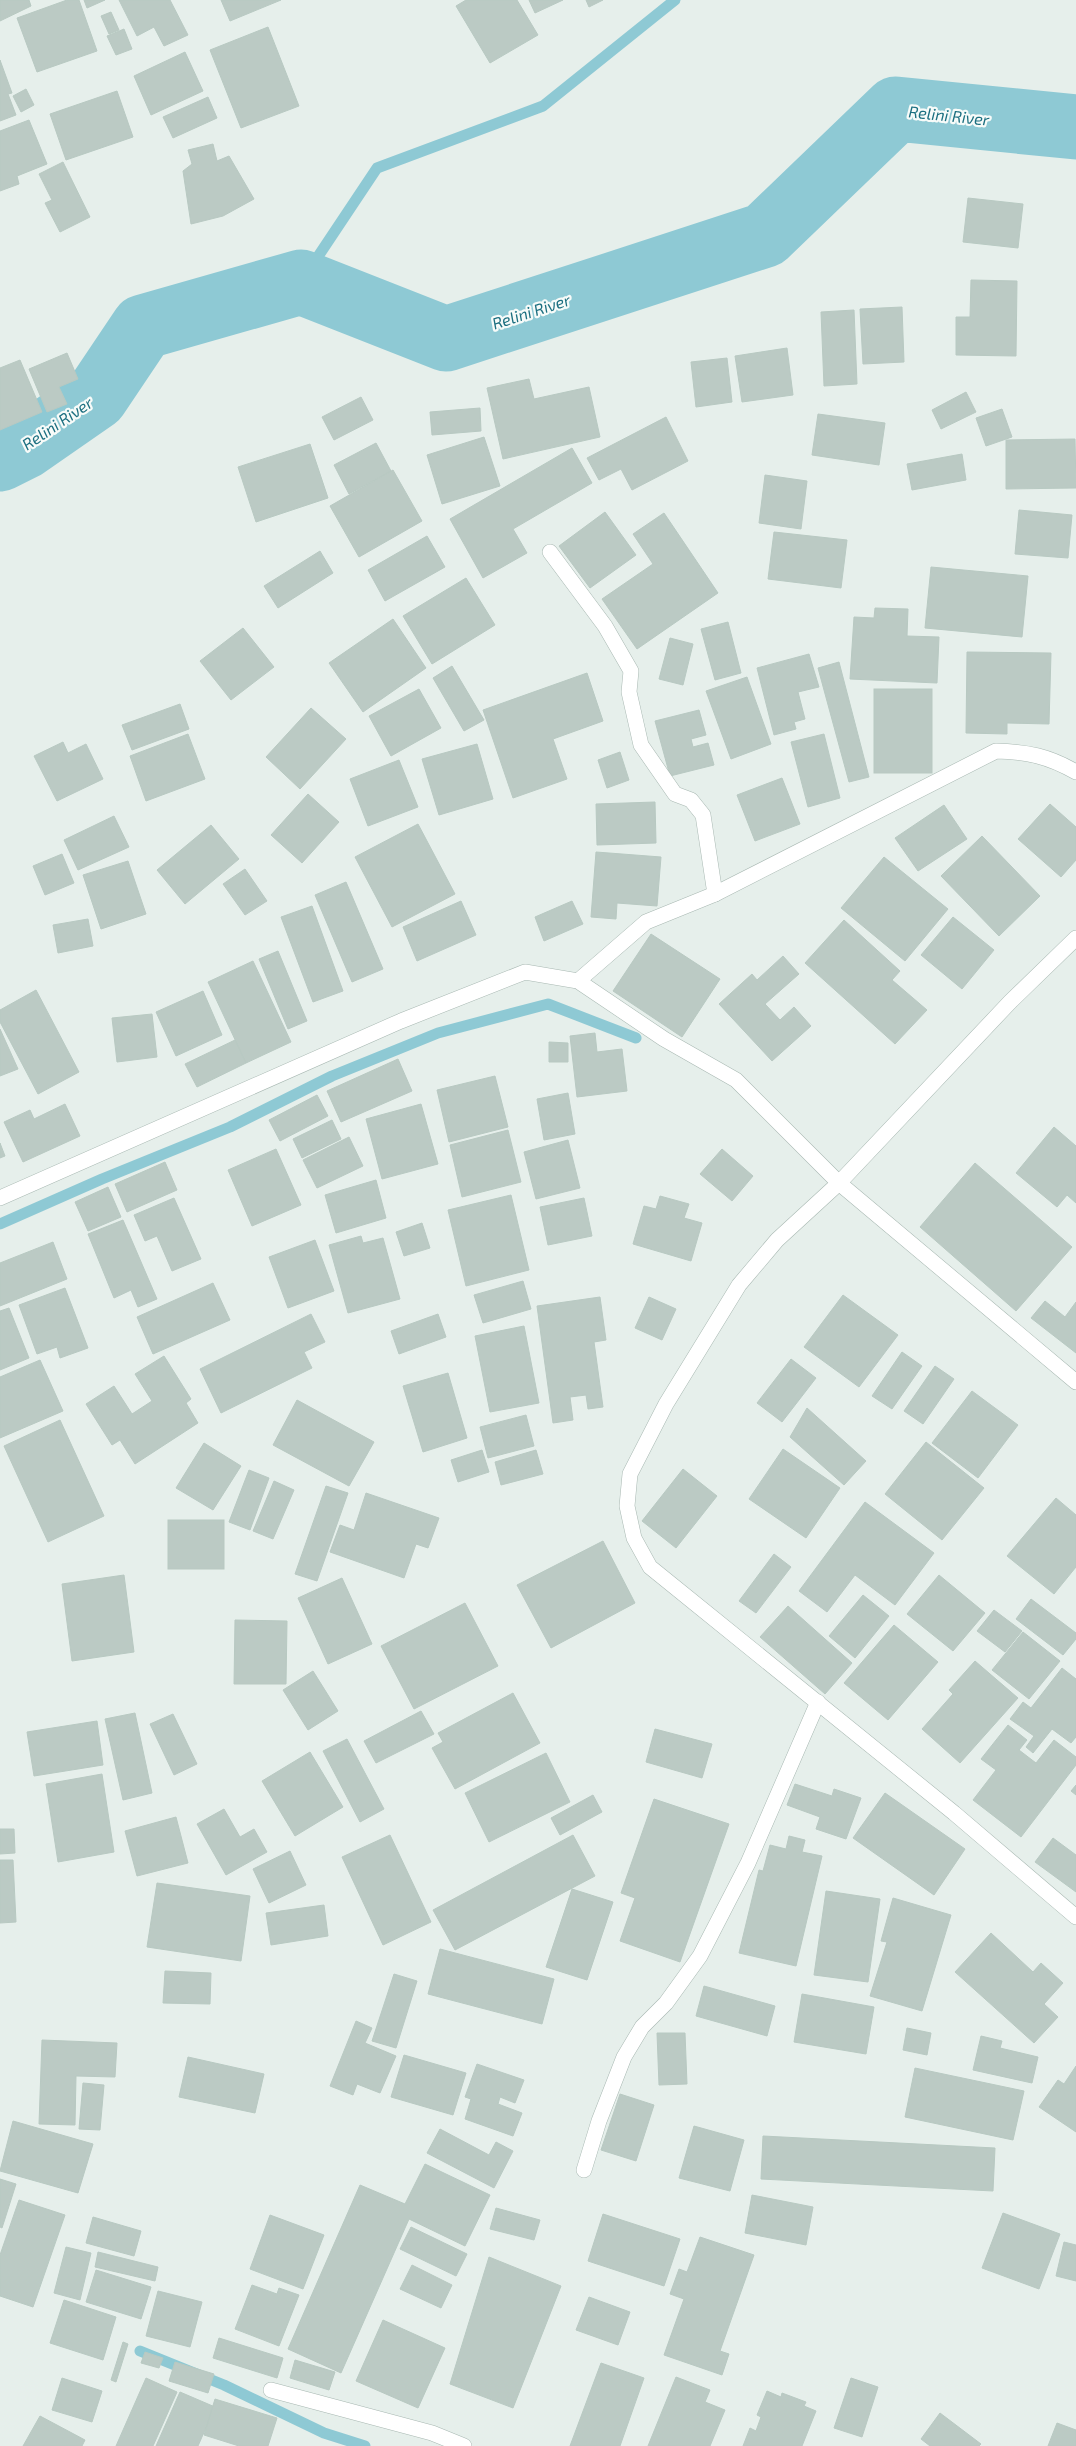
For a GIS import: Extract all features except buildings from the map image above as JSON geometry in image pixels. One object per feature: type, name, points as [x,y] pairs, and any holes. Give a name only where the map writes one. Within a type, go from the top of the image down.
[{"type":"street","points":[[550,552],[605,626],[631,671],[629,692],[641,745],[675,794],[691,800],[703,815],[715,894]]},
{"type":"street","points":[[578,981],[646,922],[715,894],[996,751],[1026,752],[1055,760],[1076,772]]},
{"type":"street","points":[[1076,938],[1010,1002],[839,1183],[777,1240],[738,1285],[666,1404],[630,1474],[627,1506],[634,1538],[650,1567],[818,1702],[1076,1917]]},
{"type":"street","points":[[0,1198],[400,1021],[525,972],[578,981],[664,1039],[736,1080],[839,1183],[1076,1382]]},
{"type":"street","points":[[584,2170],[599,2121],[624,2056],[642,2027],[666,2003],[700,1956],[748,1862],[818,1702]]},
{"type":"street","points":[[271,2390],[432,2433],[464,2446]]},
{"type":"waterway","points":[[301,282],[377,168],[543,106],[675,0]]},
{"type":"waterway","name":"Relini River","points":[[0,459],[24,447],[96,397],[143,327],[301,282],[446,339],[765,235],[896,109],[1076,127]]},
{"type":"waterway","points":[[0,1224],[102,1179],[230,1127],[332,1076],[438,1033],[548,1004],[636,1038]]},
{"type":"waterway","points":[[140,2351],[224,2385],[324,2433],[365,2446]]}]
